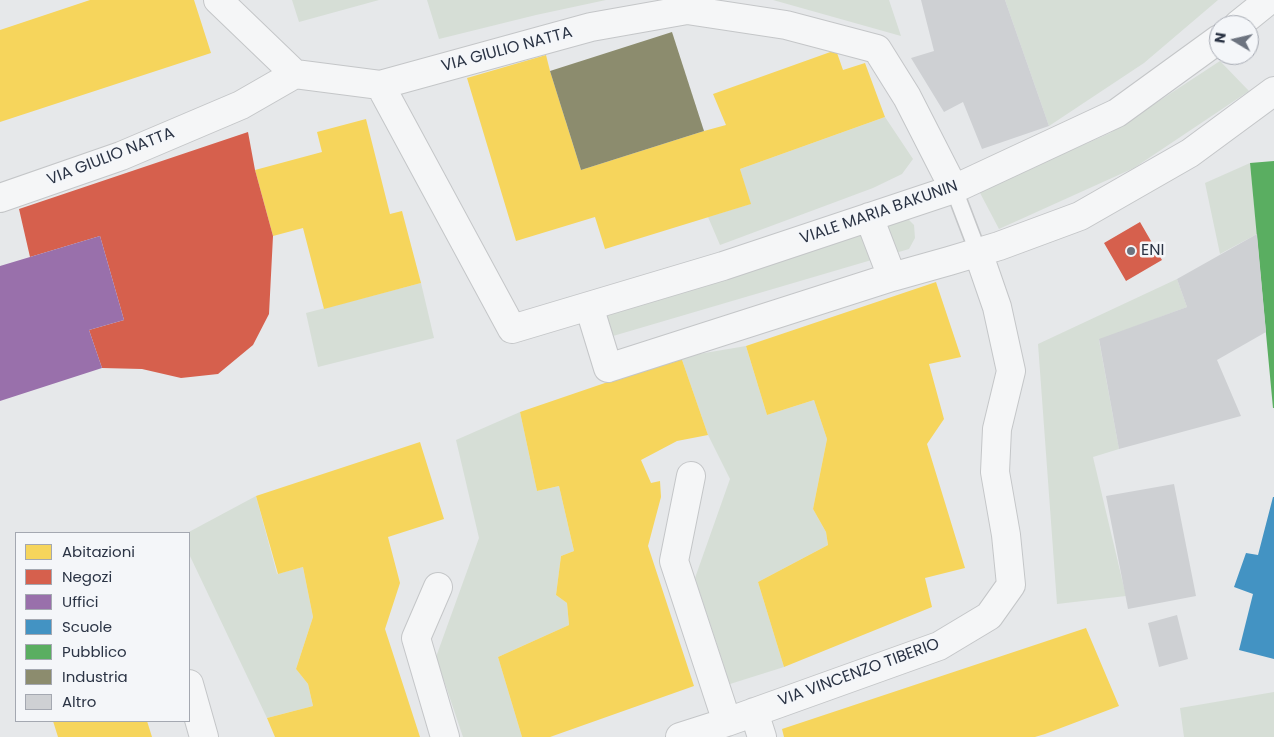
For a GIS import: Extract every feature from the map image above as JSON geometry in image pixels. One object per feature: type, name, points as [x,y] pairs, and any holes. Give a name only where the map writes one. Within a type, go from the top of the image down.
[{"type":"street","points":[[218,0],[295,74]]},
{"type":"street","points":[[1250,15],[1269,0]]},
{"type":"street","name":"VIA GIULIO NATTA","points":[[0,198],[130,152],[241,105],[295,74],[380,85],[591,28],[687,10],[786,25],[877,48],[907,97],[954,189]]},
{"type":"street","name":"VIALE MARIA BAKUNIN","points":[[380,85],[512,329],[723,266],[954,189],[1116,113],[1209,46]]},
{"type":"street","points":[[589,306],[608,368],[892,276],[978,252],[1080,216],[1190,153],[1274,91]]},
{"type":"street","points":[[869,217],[892,276]]},
{"type":"street","name":"VIA VINCENZO TIBERIO","points":[[680,737],[727,722],[758,724],[939,646],[989,616],[1011,585],[1006,535],[995,472],[997,429],[1011,371],[997,308],[978,252]]},
{"type":"street","points":[[691,476],[674,561],[727,722]]},
{"type":"street","points":[[438,587],[416,638],[445,737]]},
{"type":"street","points":[[190,688],[204,737]]},
{"type":"lane","points":[[954,189],[978,252]]},
{"type":"shaded area","points":[[292,0],[379,0],[299,22]]},
{"type":"shaded area","points":[[427,0],[606,0],[439,39]]},
{"type":"shaded area","points":[[773,0],[889,0],[901,36]]},
{"type":"shaded area","points":[[1005,0],[1218,0],[1144,63],[1049,126]]},
{"type":"shaded area","points":[[1214,65],[1224,65],[1249,91],[1134,168],[999,229],[979,191],[1110,133]]},
{"type":"shaded area","points":[[885,117],[913,159],[902,174],[873,188],[720,245],[708,217],[750,204],[740,169]]},
{"type":"shaded area","points":[[1250,163],[1257,234],[1220,254],[1205,183]]},
{"type":"shaded area","points":[[909,220],[914,225],[915,238],[909,249],[613,336],[606,311],[892,221]]},
{"type":"shaded area","points":[[1177,279],[1187,307],[1099,340],[1119,449],[1093,457],[1126,596],[1057,604],[1038,344]]},
{"type":"shaded area","points":[[421,283],[434,338],[318,367],[306,313]]},
{"type":"shaded area","points":[[746,346],[767,415],[814,400],[827,439],[813,509],[826,532],[828,545],[758,582],[784,667],[730,684],[695,578],[730,479],[708,435],[681,357]]},
{"type":"shaded area","points":[[520,412],[537,491],[559,486],[574,551],[561,556],[556,595],[567,603],[569,625],[498,657],[522,737],[463,737],[436,657],[479,538],[456,440]]},
{"type":"shaded area","points":[[256,496],[277,574],[303,567],[313,617],[296,669],[308,684],[313,706],[267,718],[190,556],[189,532]]},
{"type":"shaded area","points":[[1274,692],[1274,737],[1184,737],[1180,708]]},
{"type":"building: Abitazioni","points":[[90,0],[194,0],[211,53],[0,122],[0,30]]},
{"type":"building: Abitazioni","points":[[836,50],[843,70],[865,63],[885,117],[740,169],[751,204],[605,249],[595,217],[516,241],[467,78],[546,55],[581,170],[726,125],[713,94]]},
{"type":"building: Abitazioni","points":[[366,119],[390,214],[402,211],[421,283],[324,309],[303,228],[273,236],[255,170],[322,152],[317,132]]},
{"type":"building: Abitazioni","points":[[936,282],[961,357],[929,364],[944,419],[927,444],[965,568],[925,578],[932,607],[784,667],[758,582],[828,545],[826,532],[813,509],[827,439],[814,400],[767,415],[746,346]]},
{"type":"building: Abitazioni","points":[[681,357],[708,435],[677,441],[641,460],[651,483],[660,481],[661,497],[648,546],[694,686],[550,737],[522,737],[498,657],[569,625],[567,603],[556,595],[561,556],[574,551],[559,486],[537,491],[520,412]]},
{"type":"building: Abitazioni","points":[[420,442],[444,519],[388,537],[400,583],[385,629],[420,737],[275,737],[267,718],[313,706],[308,684],[296,669],[313,617],[303,567],[278,574],[256,496]]},
{"type":"building: Abitazioni","points":[[1086,628],[1119,706],[1045,734],[1035,737],[784,737],[782,729]]},
{"type":"building: Abitazioni","points":[[53,722],[147,722],[152,737],[58,737]]},
{"type":"building: Negozi","points":[[248,132],[255,170],[273,236],[269,314],[253,345],[218,374],[181,378],[142,369],[102,368],[89,330],[124,320],[100,236],[30,257],[19,209]]},
{"type":"building: Negozi","points":[[1140,222],[1162,260],[1126,281],[1104,243]]},
{"type":"building: Uffici","points":[[100,236],[124,320],[89,330],[102,368],[0,401],[0,266]]},
{"type":"building: Scuole","points":[[1273,497],[1274,659],[1239,650],[1253,594],[1234,587],[1246,553],[1258,555]]},
{"type":"building: Pubblico","points":[[1274,161],[1274,408],[1273,408],[1250,163]]},
{"type":"building: Industria","points":[[672,32],[704,131],[581,170],[550,71]]},
{"type":"building: Altro","points":[[921,0],[1005,0],[1049,126],[982,149],[963,102],[944,112],[911,58],[934,51]]},
{"type":"building: Altro","points":[[1257,234],[1266,332],[1217,360],[1241,416],[1119,449],[1099,339],[1187,307],[1177,279]]},
{"type":"building: Altro","points":[[1174,484],[1196,596],[1128,609],[1106,496]]},
{"type":"building: Altro","points":[[1177,615],[1188,659],[1159,667],[1148,623]]},
{"type":"place","name":"ENI","points":[[1131,251]]}]
